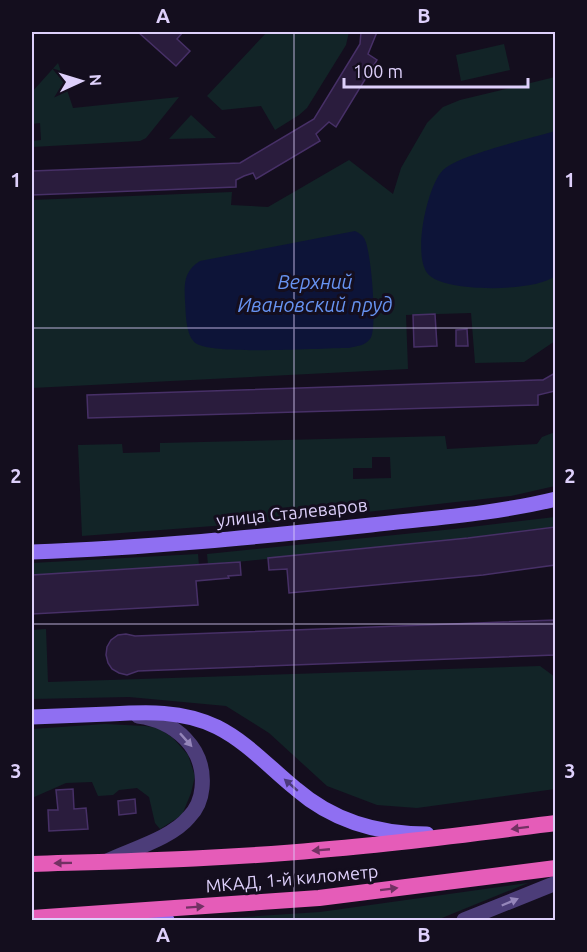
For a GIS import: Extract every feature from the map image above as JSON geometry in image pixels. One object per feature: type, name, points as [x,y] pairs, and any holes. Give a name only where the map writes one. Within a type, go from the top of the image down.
[{"type":"highway","name":"МКАД, 1-й километр","points":[[32,864],[316,851],[555,824]]},
{"type":"highway","name":"МКАД, 1-й километр","points":[[32,918],[319,898],[555,868]]},
{"type":"main road","name":"улица Сталеваров","points":[[32,552],[290,534],[482,512],[555,499]]},
{"type":"main road","points":[[32,717],[153,712],[180,715],[217,727],[253,751],[312,802],[341,819],[395,832],[424,834],[484,832]]},
{"type":"main road","points":[[122,912],[167,921]]},
{"type":"street","points":[[104,862],[177,829],[197,807],[203,777],[194,750],[185,737],[174,728],[146,717],[114,713]]},
{"type":"street","points":[[464,921],[555,883]]},
{"type":"shaded area","points":[[267,32],[349,32],[346,45],[307,108],[275,130],[261,106],[222,110],[207,96]]},
{"type":"shaded area","points":[[504,44],[510,70],[461,81],[456,55]]},
{"type":"shaded area","points":[[58,63],[73,108],[179,97],[146,138],[140,141],[32,147],[32,141],[41,140],[40,123],[32,124],[32,92]]},
{"type":"shaded area","points":[[555,77],[555,341],[524,362],[475,363],[471,313],[406,315],[408,369],[32,388],[32,200],[232,192],[231,205],[268,207],[349,160],[393,194],[401,168],[427,123],[443,107],[460,100]]},
{"type":"shaded area","points":[[191,115],[216,138],[169,139]]},
{"type":"shaded area","points":[[555,432],[555,486],[511,496],[294,520],[82,536],[78,445],[122,444],[123,453],[160,452],[160,443],[445,436],[447,449],[537,444],[542,437]],"holes":[[[372,457],[390,457],[391,478],[353,479],[353,468],[372,468]]]},
{"type":"shaded area","points":[[555,517],[555,527],[208,565],[207,554]]},
{"type":"shaded area","points":[[198,554],[199,566],[32,575],[32,563]]},
{"type":"shaded area","points":[[46,629],[48,682],[540,666],[555,677],[555,789],[417,808],[377,805],[327,786],[269,733],[226,706],[129,697],[32,699],[32,630]]},
{"type":"shaded area","points":[[105,724],[158,728],[173,738],[188,755],[195,776],[182,815],[160,829],[155,823],[149,797],[137,788],[119,790],[113,795],[98,796],[92,782],[66,783],[32,798],[32,729]]},
{"type":"shaded area","points":[[528,883],[437,920],[198,920],[320,912]]},
{"type":"water","points":[[555,131],[555,276],[529,285],[490,288],[452,285],[428,274],[423,265],[421,237],[427,205],[437,178],[443,170],[451,164],[479,153]]},
{"type":"water","name":"Верхний Ивановский пруд","points":[[355,231],[365,240],[371,274],[373,321],[372,333],[366,343],[349,348],[246,350],[208,347],[193,341],[187,324],[185,283],[188,273],[200,261]]},
{"type":"building","points":[[138,32],[183,32],[177,39],[190,51],[176,66]]},
{"type":"building","points":[[361,32],[377,32],[368,54],[377,60],[336,127],[329,122],[316,134],[320,141],[256,179],[253,173],[244,176],[236,180],[236,187],[32,195],[32,171],[240,163],[314,119],[360,44]]},
{"type":"building","points":[[435,314],[437,346],[414,347],[413,315]]},
{"type":"building","points":[[467,329],[468,346],[456,346],[456,330]]},
{"type":"building","points":[[555,373],[555,391],[538,395],[538,405],[88,418],[87,395],[543,380]]},
{"type":"building","points":[[555,527],[555,565],[483,575],[289,593],[287,569],[269,570],[268,558]]},
{"type":"building","points":[[240,562],[241,575],[196,581],[198,605],[32,614],[32,575]]},
{"type":"building","points":[[555,620],[555,655],[138,671],[127,675],[112,669],[106,655],[111,640],[118,635],[126,634],[135,636]]},
{"type":"building","points":[[73,789],[74,809],[86,808],[88,829],[49,831],[48,810],[58,810],[56,790]]},
{"type":"building","points":[[135,799],[136,813],[119,815],[118,801]]}]
